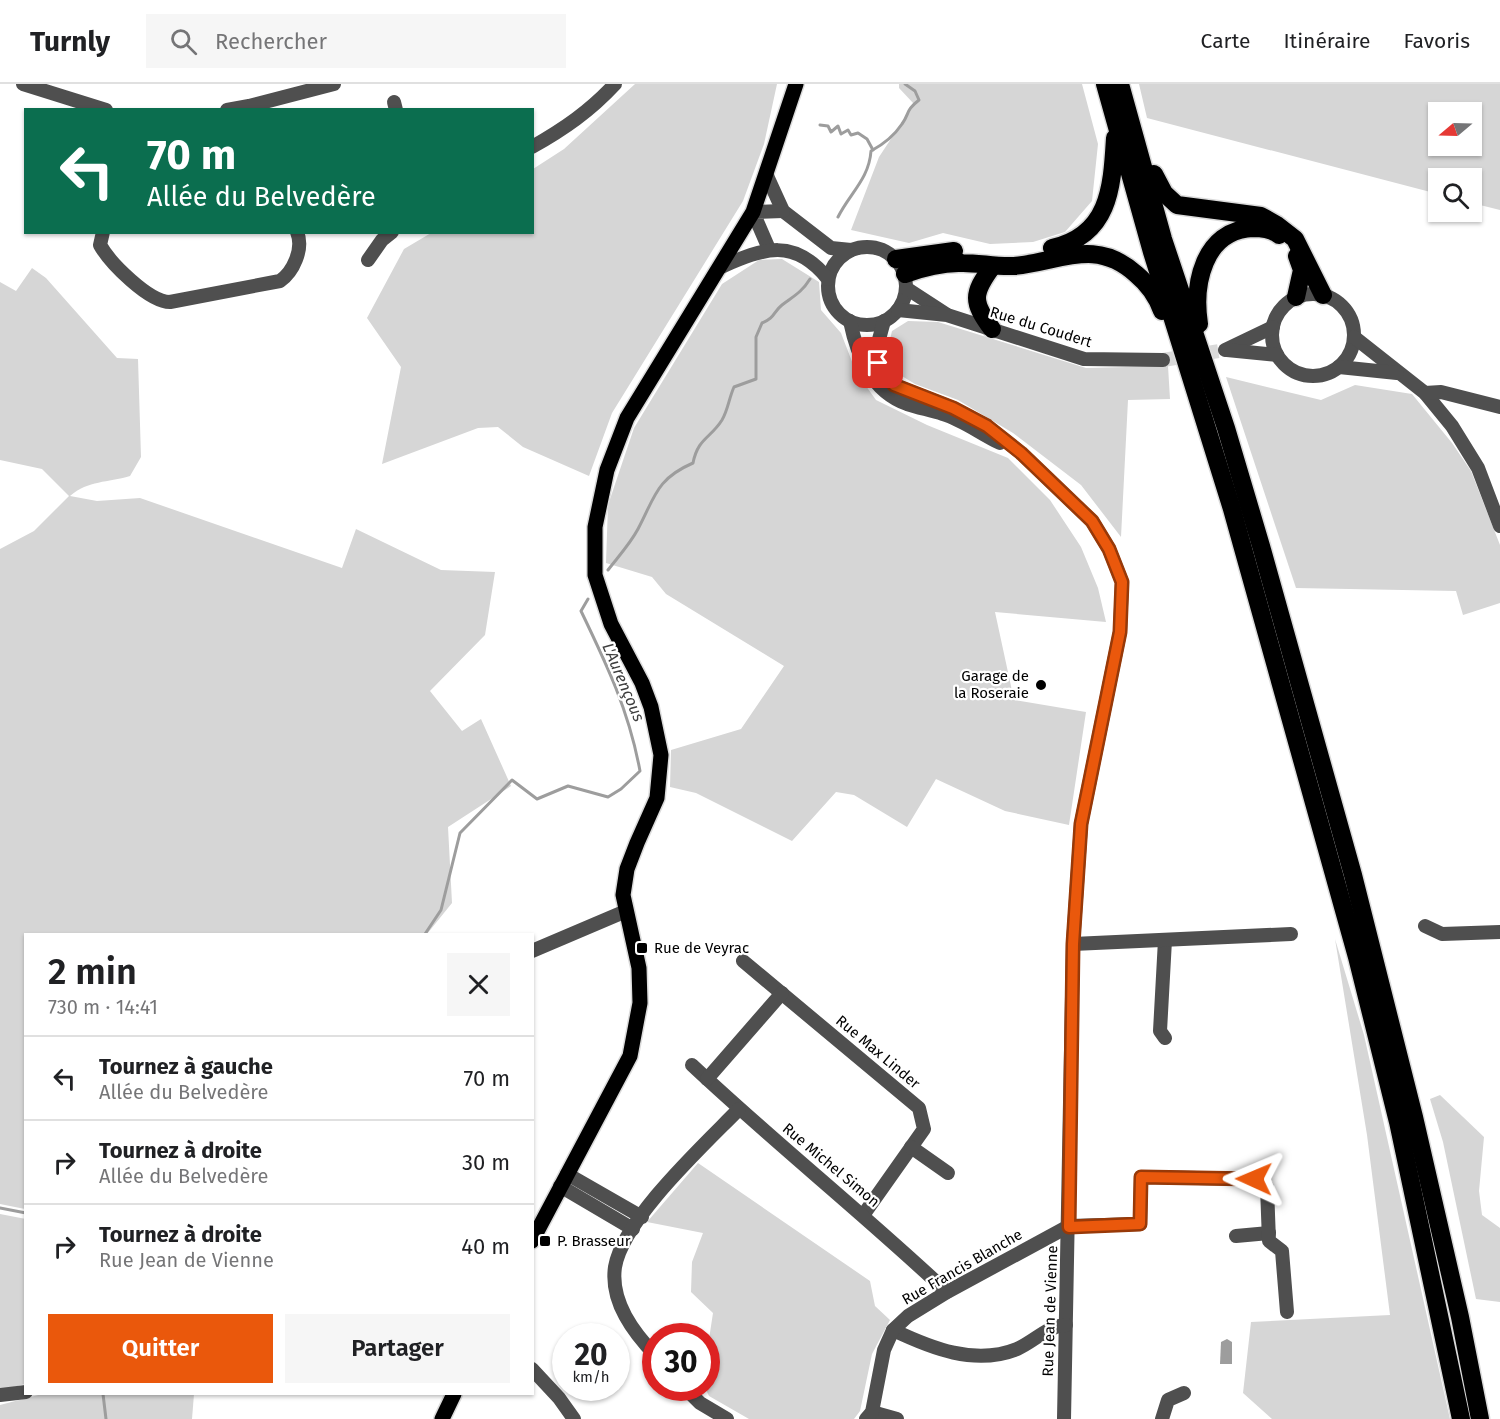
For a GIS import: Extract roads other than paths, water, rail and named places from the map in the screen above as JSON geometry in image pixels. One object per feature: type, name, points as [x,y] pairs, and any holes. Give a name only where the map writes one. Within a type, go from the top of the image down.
[{"type":"highway","points":[[1105,84],[1121,115],[1245,493],[1356,885],[1414,1117],[1460,1317],[1480,1419]]},
{"type":"highway","points":[[902,274],[946,251],[998,256],[1036,252],[1069,244],[1092,226],[1107,203],[1113,182],[1121,115],[1120,84]]},
{"type":"highway","points":[[1121,115],[1143,136],[1157,183],[1169,200],[1177,206],[1261,216],[1277,225],[1295,239],[1323,295]]},
{"type":"highway","points":[[1121,115],[1152,252],[1200,401],[1357,957],[1398,1122],[1461,1419]]},
{"type":"highway","points":[[1198,350],[1200,328],[1196,301],[1204,260],[1217,242],[1240,229],[1263,228],[1276,232],[1290,244],[1302,270],[1296,297]]},
{"type":"highway","points":[[902,274],[943,263],[992,267],[1015,266],[1074,254],[1098,253],[1126,265],[1143,280],[1159,302],[1180,368],[1200,401]]},
{"type":"highway","points":[[992,267],[979,283],[975,299],[992,329]]},
{"type":"main road","points":[[534,1237],[630,1056],[640,1003],[639,968],[623,895],[627,869],[657,798],[661,755],[658,732],[648,699],[611,624],[595,575],[595,527],[607,470],[627,418],[753,212],[767,176],[795,84]]},
{"type":"main road","points":[[442,1419],[454,1395]]},
{"type":"street","points":[[23,84],[100,108]]},
{"type":"street","points":[[238,108],[334,84]]},
{"type":"street","points":[[534,146],[594,107],[615,84]]},
{"type":"street","points":[[767,176],[783,211],[831,248],[851,250],[875,247],[902,274],[898,310],[884,321],[861,325],[850,321],[832,303],[828,279],[832,267],[851,250]]},
{"type":"street","points":[[769,249],[753,212],[783,211]]},
{"type":"street","points":[[103,234],[100,245],[106,256],[152,298],[170,302],[280,281],[291,273],[300,243],[298,234]]},
{"type":"street","points":[[368,260],[382,240],[390,234]]},
{"type":"street","points":[[721,267],[769,249],[797,254],[818,267],[828,279]]},
{"type":"street","name":"Rue du Coudert","points":[[902,274],[947,315]]},
{"type":"street","points":[[1309,294],[1323,295],[1334,299],[1349,315],[1354,338],[1347,358],[1339,367],[1317,376],[1305,375],[1284,364],[1277,355],[1272,336],[1273,327],[1285,304],[1296,297],[1309,294]]},
{"type":"street","name":"Rue du Coudert","points":[[898,310],[947,315],[1084,359],[1163,360]]},
{"type":"street","points":[[850,321],[854,342],[867,372],[885,393],[906,404],[945,414],[1021,453]]},
{"type":"street","name":"Rue Jean de Vienne","points":[[884,321],[878,342],[878,363],[889,380],[894,385],[953,408],[987,426],[1021,453],[1092,521],[1109,549],[1122,582],[1120,632],[1081,824],[1073,944],[1064,1419]]},
{"type":"street","points":[[1273,327],[1225,350],[1277,355]]},
{"type":"street","points":[[1354,338],[1362,341],[1397,374],[1425,393],[1466,446],[1478,468],[1500,526]]},
{"type":"street","points":[[1339,367],[1397,374]]},
{"type":"street","points":[[1425,393],[1442,392],[1500,407]]},
{"type":"street","points":[[534,950],[626,911]]},
{"type":"street","points":[[1425,926],[1442,934],[1500,932]]},
{"type":"street","points":[[1073,944],[1291,934]]},
{"type":"street","points":[[1165,940],[1160,1031],[1165,1038]]},
{"type":"street","name":"Rue Max Linder","points":[[743,961],[919,1108],[924,1129],[864,1214]]},
{"type":"street","points":[[707,1079],[782,993]]},
{"type":"street","name":"Rue Michel Simon","points":[[692,1065],[740,1109],[864,1214],[947,1292]]},
{"type":"street","points":[[642,1342],[631,1331],[619,1300],[615,1268],[623,1242],[676,1173],[740,1109]]},
{"type":"street","points":[[911,1147],[948,1173]]},
{"type":"street","points":[[1069,1227],[1140,1224],[1141,1177],[1254,1179],[1268,1187],[1269,1241],[1282,1251],[1287,1312]]},
{"type":"street","points":[[563,1180],[642,1217]]},
{"type":"street","points":[[563,1180],[633,1229]]},
{"type":"street","name":"Rue Francis Blanche","points":[[869,1415],[884,1350],[893,1330],[908,1316],[947,1292],[1069,1227]]},
{"type":"street","points":[[1236,1236],[1269,1233]]},
{"type":"street","points":[[893,1330],[932,1348],[965,1355],[994,1354],[1017,1349],[1055,1326],[1066,1325]]},
{"type":"street","points":[[534,1371],[559,1398],[574,1419]]},
{"type":"street","points":[[0,1395],[24,1392]]},
{"type":"street","points":[[1162,1419],[1168,1400],[1184,1393]]},
{"type":"street","points":[[698,1401],[727,1419]]},
{"type":"street","points":[[869,1415],[897,1419]]},
{"type":"waterway","points":[[838,217],[863,178],[870,161],[871,151],[896,132],[919,100],[915,91],[905,84]]},
{"type":"waterway","points":[[820,125],[828,126],[831,132],[838,126],[841,134],[848,130],[851,135],[858,133],[867,139],[873,150]]},
{"type":"waterway","name":"L'Aurençous","points":[[608,570],[635,535],[653,498],[664,482],[693,463],[701,443],[722,420],[734,387],[756,379],[756,337],[762,323],[801,291],[810,279]]},
{"type":"waterway","name":"L'Aurençous","points":[[426,933],[441,910],[460,833],[512,780],[537,799],[568,786],[608,797],[621,789],[640,771],[623,708],[581,611],[588,599]]},
{"type":"waterway","name":"L'Aurençous","points":[[0,1208],[24,1213]]},
{"type":"waterway","points":[[103,1395],[106,1419]]},
{"type":"tunnel","points":[[1163,360],[1225,350]]},
{"type":"place","name":"Garage de la Roseraie","points":[[1041,685]]},
{"type":"place","name":"Rue de Veyrac","points":[[642,948]]},
{"type":"place","name":"P. Brasseur","points":[[545,1241]]}]
